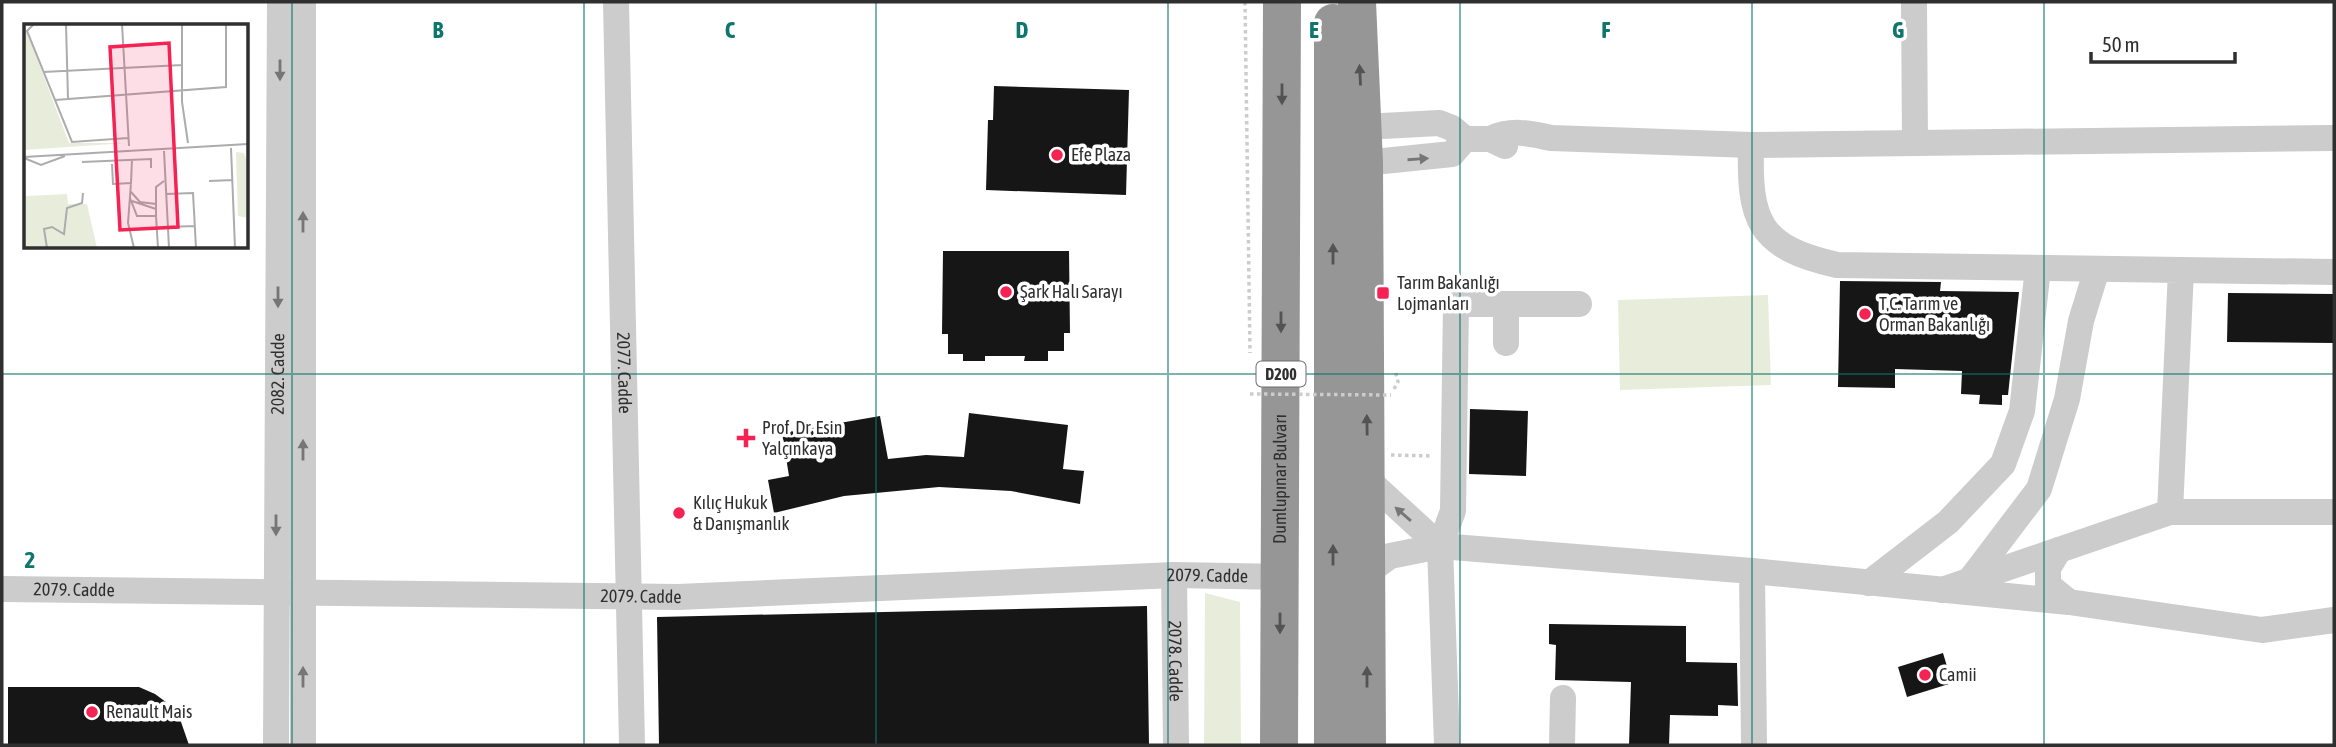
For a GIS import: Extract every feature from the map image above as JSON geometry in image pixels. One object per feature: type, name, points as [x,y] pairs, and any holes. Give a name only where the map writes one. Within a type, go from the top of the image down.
[{"type":"highway","name":"Dumlupınar Bulvarı","points":[[1279,745],[1282,2]]},
{"type":"highway","points":[[1333,745],[1334,2]]},
{"type":"highway","points":[[1357,2],[1378,468],[1368,572],[1367,745]]},
{"type":"street","name":"2082. Cadde","points":[[276,745],[280,2]]},
{"type":"street","name":"2082. Cadde","points":[[303,2],[303,745]]},
{"type":"street","name":"2077. Cadde","points":[[616,2],[632,745]]},
{"type":"street","points":[[1914,2],[1915,143]]},
{"type":"street","points":[[1364,145],[1439,122],[1478,139]]},
{"type":"street","points":[[1364,145],[1452,154],[1478,139],[1504,133],[1529,133],[1550,138],[1751,145],[2334,138]]},
{"type":"street","points":[[1751,145],[1750,186],[1758,223],[1776,241],[1813,260],[1837,265],[2334,272]]},
{"type":"street","points":[[1868,583],[1948,523],[2003,464],[2022,411],[2038,268]]},
{"type":"street","points":[[1969,580],[2039,489],[2067,399],[2081,321],[2097,269]]},
{"type":"street","points":[[2170,512],[2181,270]]},
{"type":"street","points":[[1447,745],[1440,546],[1453,511],[1456,304],[1579,304]]},
{"type":"street","points":[[1506,304],[1506,343]]},
{"type":"street","points":[[1378,468],[1440,546]]},
{"type":"street","points":[[1942,590],[2170,512],[2334,512]]},
{"type":"street","points":[[1368,572],[1390,556],[1440,546],[1752,571],[2069,602],[2262,630],[2334,620]]},
{"type":"street","points":[[2059,550],[2049,568],[2048,585],[2069,602]]},
{"type":"street","points":[[1752,571],[1754,745]]},
{"type":"street","name":"2079. Cadde","points":[[2,589],[276,595],[629,597],[735,596],[1174,575],[1280,577]]},
{"type":"street","name":"2078. Cadde","points":[[1174,575],[1176,745]]},
{"type":"street","points":[[1562,745],[1563,698]]},
{"type":"path","points":[[1245,2],[1250,358]]},
{"type":"path","points":[[1250,394],[1391,395]]},
{"type":"path","points":[[1378,468],[1453,457]]},
{"type":"green space","points":[[1768,295],[1771,385],[1620,390],[1618,300]]},
{"type":"green space","points":[[1205,593],[1240,602],[1241,745],[1204,745]]},
{"type":"building","name":"Efe Plaza","points":[[994,86],[1129,90],[1126,195],[986,190],[988,120],[993,120]]},
{"type":"building","name":"Şark Halı Sarayı","points":[[943,251],[1069,251],[1070,333],[1064,333],[1064,351],[1048,351],[1048,361],[1024,361],[1025,356],[985,356],[985,361],[963,361],[963,354],[948,354],[948,334],[942,334]]},
{"type":"building","points":[[1840,281],[1941,282],[1940,291],[2019,292],[2008,395],[2002,395],[2002,405],[1979,404],[1980,395],[1961,394],[1962,371],[1895,369],[1895,388],[1838,387]]},
{"type":"building","points":[[2228,293],[2334,294],[2334,343],[2227,342]]},
{"type":"building","points":[[1470,409],[1528,411],[1526,476],[1469,474]]},
{"type":"building","points":[[969,413],[1068,425],[1063,469],[1084,471],[1080,504],[1011,491],[939,487],[844,496],[774,513],[768,480],[789,476],[782,433],[880,416],[888,459],[926,455],[964,457]]},
{"type":"building","points":[[1147,606],[1149,745],[659,745],[657,617]]},
{"type":"building","points":[[1549,624],[1686,626],[1686,662],[1737,663],[1738,706],[1718,705],[1718,716],[1670,715],[1669,745],[1629,745],[1631,682],[1555,680],[1556,645],[1549,644]]},
{"type":"building","name":"Camii","points":[[1943,653],[1952,683],[1907,697],[1898,667]]},
{"type":"building","name":"Renault Mais","points":[[8,687],[139,687],[170,705],[180,719],[189,745],[8,745]]},
{"type":"place","name":"Efe Plaza","points":[[1057,155]]},
{"type":"place","name":"Şark Halı Sarayı","points":[[1006,292]]},
{"type":"place","name":"Tarım Bakanlığı Lojmanları","points":[[1383,293]]},
{"type":"place","name":"T.C. Tarım ve Orman Bakanlığı","points":[[1865,314]]},
{"type":"place","name":"Prof. Dr. Esin Yalçınkaya","points":[[746,438]]},
{"type":"place","name":"Kılıç Hukuk & Danışmanlık","points":[[679,513]]},
{"type":"place","name":"Camii","points":[[1925,675]]},
{"type":"place","name":"Renault Mais","points":[[92,712]]}]
